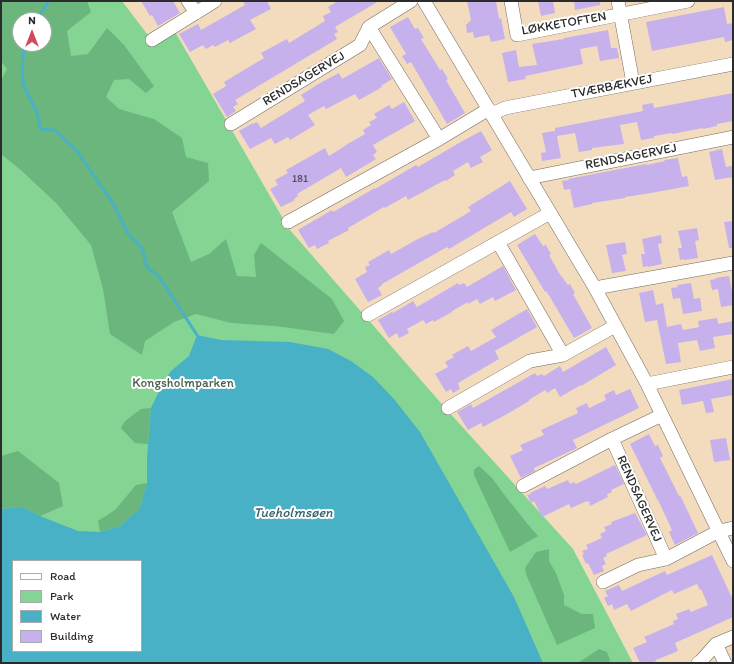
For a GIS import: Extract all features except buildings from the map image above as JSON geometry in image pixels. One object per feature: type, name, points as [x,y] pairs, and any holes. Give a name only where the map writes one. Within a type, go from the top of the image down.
[{"type":"street","points":[[188,1],[196,13]]},
{"type":"street","points":[[152,40],[216,1]]},
{"type":"street","points":[[411,1],[369,27],[439,139]]},
{"type":"street","points":[[424,1],[595,288],[616,326],[647,384],[733,561]]},
{"type":"street","name":"LØKKETOFTEN","points":[[511,1],[517,35],[688,1]]},
{"type":"street","name":"LØKKETOFTEN","points":[[618,1],[633,83]]},
{"type":"street","name":"RENDSAGERVEJ","points":[[231,124],[360,45],[369,27]]},
{"type":"street","name":"TVÆRBÆKVEJ","points":[[490,112],[733,64]]},
{"type":"street","points":[[288,222],[490,112]]},
{"type":"street","name":"RENDSAGERVEJ","points":[[529,178],[733,137]]},
{"type":"street","points":[[368,315],[550,213]]},
{"type":"street","points":[[498,242],[563,355]]},
{"type":"street","points":[[595,288],[733,263]]},
{"type":"street","points":[[448,408],[530,361],[563,355],[616,326]]},
{"type":"street","points":[[647,384],[733,367]]},
{"type":"street","name":"RENDSAGERVEJ","points":[[523,486],[662,416]]},
{"type":"street","name":"RENDSAGERVEJ","points":[[612,440],[666,559]]},
{"type":"street","name":"RENDSAGERVEJ","points":[[603,582],[638,565],[666,559],[719,531],[733,528]]},
{"type":"street","points":[[698,663],[716,644],[733,637]]},
{"type":"street","points":[[716,644],[725,663]]},
{"type":"green space","name":"Kongsholmparken","points":[[1,1],[122,1],[147,34],[174,30],[289,229],[447,410],[573,549],[633,663],[1,663]]},
{"type":"green space","points":[[1,1],[87,1],[91,12],[67,31],[71,56],[88,54],[107,28],[124,45],[154,86],[146,93],[129,79],[114,80],[106,97],[119,109],[154,119],[182,138],[186,157],[208,163],[209,181],[172,212],[191,262],[209,254],[226,239],[237,276],[256,277],[254,255],[261,243],[332,299],[344,321],[334,334],[275,326],[231,323],[196,314],[174,322],[145,341],[142,355],[110,334],[103,289],[91,245],[57,204],[22,171],[1,154],[1,80],[7,69],[1,61]]},
{"type":"green space","points":[[151,408],[148,444],[135,443],[121,428],[125,421],[141,409]]},
{"type":"green space","points":[[18,451],[59,483],[63,506],[40,516],[23,507],[1,509],[1,456]]},
{"type":"green space","points":[[479,466],[492,478],[538,536],[510,552],[474,475],[474,470]]},
{"type":"green space","points":[[147,483],[140,508],[120,526],[100,532],[98,521],[115,510],[136,485]]},
{"type":"green space","points":[[549,549],[549,561],[556,573],[564,595],[564,605],[582,614],[593,614],[595,628],[557,645],[526,574],[525,568],[536,552]]},
{"type":"green space","points":[[599,649],[607,652],[610,660],[609,663],[578,663]]},
{"type":"water","name":"Tueholmsøen","points":[[197,335],[221,340],[290,342],[328,349],[351,361],[373,377],[394,399],[420,432],[514,597],[543,663],[1,663],[1,509],[23,507],[40,516],[78,531],[100,532],[120,526],[140,508],[147,483],[147,458],[151,408],[162,385],[171,371],[189,356]]},
{"type":"waterway","points":[[41,12],[49,1]]},
{"type":"waterway","points":[[23,52],[22,70],[24,86],[37,113],[41,129],[55,130],[77,151],[114,205],[127,232],[142,248],[147,267],[160,278],[197,335]]}]
